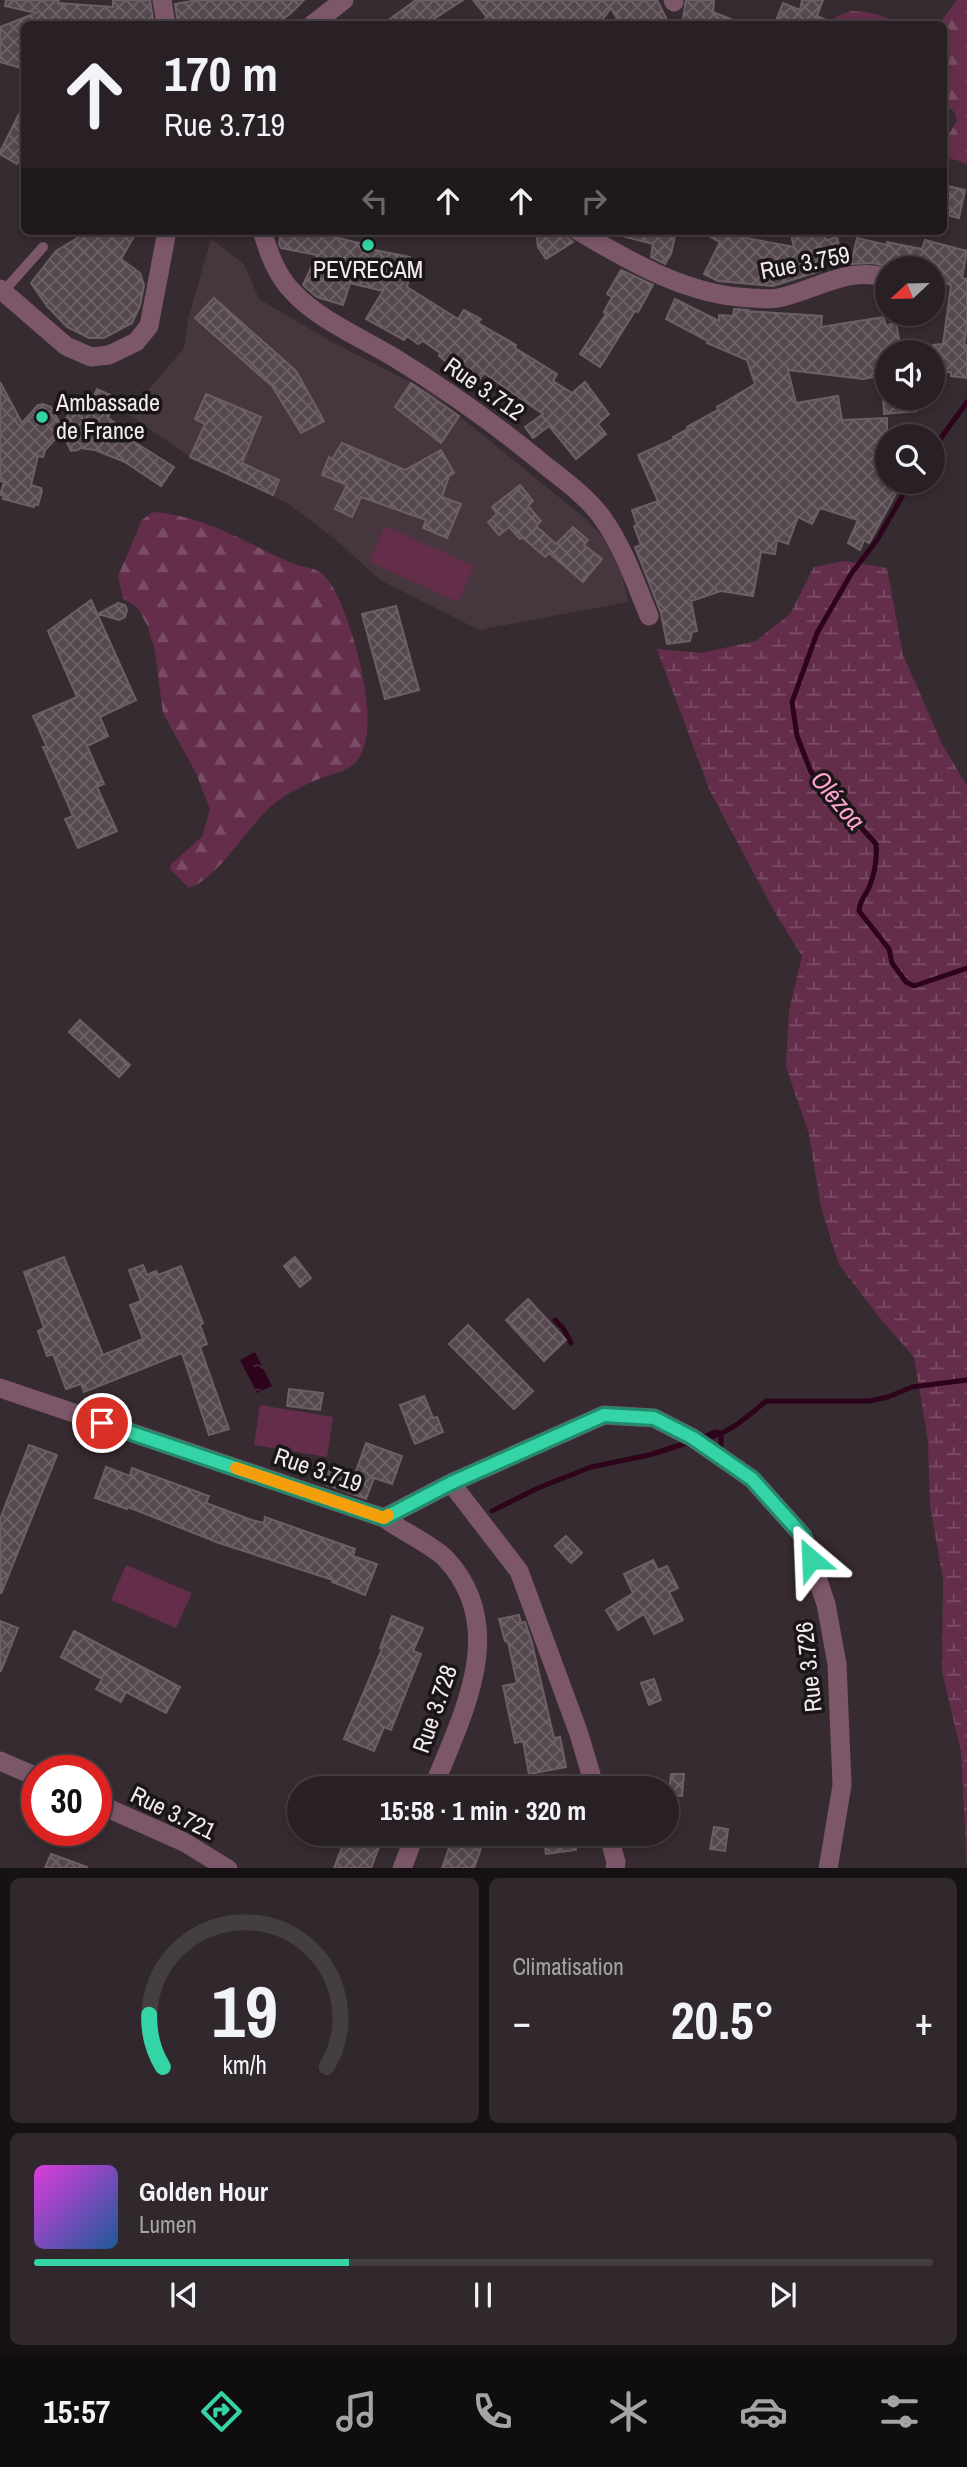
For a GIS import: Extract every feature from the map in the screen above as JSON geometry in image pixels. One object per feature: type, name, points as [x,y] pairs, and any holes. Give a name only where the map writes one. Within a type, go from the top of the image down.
[{"type":"street","points":[[162,0],[166,21]]},
{"type":"street","points":[[317,21],[344,0]]},
{"type":"street","points":[[2,291],[66,346],[91,358],[109,355],[136,342],[149,326],[166,235]]},
{"type":"street","name":"Rue 3.712","points":[[264,235],[275,265],[293,293],[314,309],[444,390],[517,442],[579,493],[600,515],[623,553],[649,616]]},
{"type":"street","name":"Rue 3.759","points":[[585,235],[652,272],[683,284],[737,297],[776,299],[834,278],[875,276]]},
{"type":"street","name":"Rue 3.719","points":[[0,1388],[384,1518],[451,1483]]},
{"type":"street","name":"Rue 3.726","points":[[451,1483],[604,1415],[654,1418],[693,1438],[752,1479],[803,1536],[826,1604],[837,1664],[842,1784],[828,1868]]},
{"type":"street","points":[[451,1483],[519,1571],[579,1734],[591,1776]]},
{"type":"street","name":"Rue 3.728","points":[[384,1518],[445,1557],[465,1584],[474,1609],[479,1639],[471,1693],[438,1776]]},
{"type":"street","points":[[0,1761],[21,1770]]},
{"type":"street","name":"Rue 3.721","points":[[112,1810],[184,1842],[228,1868]]},
{"type":"street","points":[[402,1868],[410,1846]]},
{"type":"street","points":[[611,1846],[615,1868]]},
{"type":"lane","points":[[2,291],[43,247]]},
{"type":"shaded area","points":[[211,239],[244,264],[259,299],[334,343],[430,392],[587,520],[617,552],[628,602],[479,630],[380,580],[336,540],[287,503],[190,457],[128,414],[184,348],[188,319]]},
{"type":"green space","points":[[957,0],[967,0],[967,165],[947,159],[947,137],[957,121],[955,113],[947,109],[947,21],[941,21]]},
{"type":"green space","points":[[851,11],[866,12],[894,21],[831,21]]},
{"type":"green space","points":[[153,512],[172,514],[207,524],[291,563],[321,573],[330,582],[345,615],[366,693],[366,739],[356,762],[342,771],[304,785],[275,803],[212,873],[189,888],[170,869],[171,864],[202,837],[210,809],[196,773],[163,713],[155,651],[147,625],[138,608],[123,598],[118,576],[142,520]]},
{"type":"green space","points":[[385,526],[474,566],[458,602],[369,562]]},
{"type":"green space","points":[[844,561],[887,568],[903,655],[942,744],[967,786],[967,1868],[961,1751],[942,1672],[943,1579],[930,1506],[928,1441],[914,1357],[839,1265],[821,1207],[809,1134],[786,1067],[789,1011],[802,956],[773,909],[710,791],[657,649],[701,653],[756,641],[790,614],[814,567]]},
{"type":"green space","points":[[260,1405],[333,1417],[327,1457],[254,1445]]},
{"type":"green space","points":[[126,1565],[192,1593],[176,1628],[111,1600]]},
{"type":"water","points":[[255,1352],[272,1386],[257,1393],[240,1360]]},
{"type":"building","points":[[6,0],[59,0],[58,3],[113,7],[113,0],[150,0],[154,21],[21,21],[21,68],[0,62],[0,27],[36,13],[5,6]]},
{"type":"building","points":[[197,0],[304,0],[280,21],[178,21],[175,4]]},
{"type":"building","points":[[416,0],[463,0],[431,21],[387,21]]},
{"type":"building","points":[[473,0],[657,0],[668,21],[618,21],[611,8],[601,21],[482,21],[487,17]]},
{"type":"building","points":[[686,0],[714,0],[713,12],[736,21],[682,21]]},
{"type":"building","points":[[802,0],[823,0],[817,16],[828,21],[776,21],[783,3],[800,10]]},
{"type":"building","points":[[21,110],[21,155],[17,164],[0,152]]},
{"type":"building","points":[[947,186],[965,190],[959,218],[947,215]]},
{"type":"building","points":[[82,235],[135,235],[121,259],[140,273],[144,285],[140,306],[132,323],[104,338],[89,338],[67,327],[47,306],[31,283],[56,251]]},
{"type":"building","points":[[280,235],[326,235],[367,245],[370,249],[410,257],[407,287],[458,319],[464,310],[481,319],[478,323],[516,345],[515,348],[557,374],[553,381],[572,393],[585,382],[609,414],[598,424],[606,434],[576,459],[549,426],[533,438],[525,427],[543,414],[484,373],[474,387],[439,356],[440,353],[423,341],[418,344],[407,336],[404,340],[366,319],[383,291],[350,283],[343,305],[317,297],[303,285],[317,255],[281,248],[279,244]]},
{"type":"building","points":[[536,235],[564,235],[573,242],[546,259],[538,247]]},
{"type":"building","points":[[675,235],[671,254],[665,264],[651,257],[653,244],[622,236]]},
{"type":"building","points":[[707,235],[748,235],[746,238],[794,247],[791,235],[824,235],[826,240],[837,237],[844,265],[823,261],[826,269],[773,286],[718,281],[704,274],[720,242]]},
{"type":"building","points":[[857,238],[922,249],[925,240],[967,251],[962,278],[967,279],[964,346],[967,345],[967,378],[945,372],[944,340],[951,285],[945,283],[945,256],[875,256],[875,264],[851,264]]},
{"type":"building","points":[[621,270],[653,285],[600,367],[580,354],[606,314],[604,312],[612,297],[607,294]]},
{"type":"building","points":[[214,298],[296,371],[324,421],[301,433],[272,386],[195,318]]},
{"type":"building","points":[[675,299],[719,321],[719,315],[733,316],[734,309],[822,316],[821,327],[875,318],[875,326],[897,326],[899,340],[875,340],[875,377],[863,379],[788,370],[796,403],[838,396],[842,420],[887,418],[887,424],[875,424],[875,494],[896,494],[869,543],[864,540],[860,550],[848,543],[858,520],[820,508],[812,524],[798,517],[788,544],[777,540],[775,554],[761,552],[753,596],[721,591],[691,601],[697,631],[692,632],[690,641],[667,644],[661,613],[635,547],[641,545],[632,510],[658,501],[638,455],[674,439],[673,437],[688,429],[687,427],[718,410],[717,407],[755,384],[747,360],[707,343],[708,341],[666,319]]},
{"type":"building","points":[[0,382],[22,423],[38,405],[43,404],[51,407],[63,429],[70,409],[86,413],[97,389],[115,397],[108,418],[123,428],[120,433],[174,467],[161,486],[125,462],[95,450],[80,448],[71,451],[62,432],[45,450],[43,457],[38,456],[31,485],[41,488],[38,505],[35,504],[34,507],[3,499],[4,496],[0,495],[4,482],[0,481]]},
{"type":"building","points":[[411,383],[459,416],[441,443],[395,407]]},
{"type":"building","points":[[206,394],[261,417],[242,463],[279,480],[273,495],[190,457],[205,424],[195,419]]},
{"type":"building","points":[[884,410],[917,410],[917,411],[884,414]]},
{"type":"building","points":[[342,443],[405,470],[441,450],[454,473],[449,476],[442,497],[461,504],[447,538],[423,528],[426,520],[361,497],[352,517],[335,509],[347,485],[322,475],[329,457],[332,459]]},
{"type":"building","points":[[520,485],[533,501],[528,506],[541,521],[536,526],[556,544],[573,527],[588,540],[584,545],[602,559],[583,582],[549,553],[545,557],[522,537],[520,539],[509,527],[499,535],[488,522],[497,514],[492,507]]},
{"type":"building","points":[[91,600],[136,700],[100,717],[108,736],[87,746],[104,784],[97,787],[117,831],[78,848],[65,819],[73,816],[43,747],[47,747],[33,716],[77,697],[48,631]]},
{"type":"building","points":[[118,603],[125,605],[125,617],[119,620],[98,614]]},
{"type":"building","points":[[396,606],[419,690],[385,699],[362,614]]},
{"type":"building","points":[[80,1020],[130,1065],[119,1077],[69,1032]]},
{"type":"building","points":[[64,1257],[103,1355],[143,1339],[130,1305],[141,1301],[129,1270],[143,1265],[147,1275],[156,1271],[158,1275],[181,1266],[203,1323],[200,1325],[207,1344],[200,1347],[229,1429],[209,1435],[182,1353],[84,1392],[81,1384],[66,1389],[53,1354],[47,1356],[38,1331],[44,1328],[24,1272]]},
{"type":"building","points":[[295,1257],[311,1278],[300,1287],[284,1266]]},
{"type":"building","points":[[528,1299],[566,1340],[544,1361],[506,1320]]},
{"type":"building","points":[[468,1325],[533,1391],[514,1409],[449,1344]]},
{"type":"building","points":[[289,1389],[323,1393],[320,1410],[287,1406]]},
{"type":"building","points":[[424,1396],[433,1418],[437,1417],[443,1432],[415,1444],[400,1405]]},
{"type":"building","points":[[366,1443],[402,1456],[392,1484],[374,1478],[366,1499],[325,1484],[331,1466],[355,1474]]},
{"type":"building","points":[[29,1445],[57,1455],[1,1594],[0,1519]]},
{"type":"building","points":[[106,1467],[130,1476],[132,1468],[209,1496],[206,1503],[252,1520],[264,1523],[265,1517],[355,1549],[353,1556],[377,1564],[365,1595],[332,1582],[333,1580],[219,1543],[128,1507],[127,1509],[95,1498]]},
{"type":"building","points":[[566,1536],[582,1553],[571,1563],[555,1546]]},
{"type":"building","points":[[653,1560],[658,1570],[667,1566],[678,1588],[669,1592],[683,1620],[654,1634],[644,1614],[618,1630],[606,1610],[633,1593],[624,1574]]},
{"type":"building","points":[[519,1615],[521,1623],[525,1622],[532,1643],[554,1738],[560,1737],[566,1767],[529,1774],[523,1741],[515,1743],[503,1686],[517,1683],[508,1642],[505,1641],[499,1619]]},
{"type":"building","points":[[392,1616],[423,1628],[413,1651],[421,1654],[391,1730],[384,1727],[374,1751],[344,1739],[382,1649],[380,1648]]},
{"type":"building","points":[[0,1621],[18,1628],[1,1671],[0,1671]]},
{"type":"building","points":[[74,1631],[180,1687],[166,1713],[126,1692],[121,1702],[96,1689],[102,1679],[61,1657]]},
{"type":"building","points":[[654,1679],[661,1700],[649,1705],[641,1683]]},
{"type":"building","points":[[684,1774],[682,1796],[679,1796],[679,1776],[671,1776]]},
{"type":"building","points":[[714,1827],[728,1829],[725,1851],[710,1849]]},
{"type":"building","points":[[342,1846],[379,1846],[371,1868],[334,1868]]},
{"type":"building","points":[[450,1846],[482,1846],[474,1868],[442,1868]]},
{"type":"building","points":[[545,1846],[576,1846],[576,1850],[546,1854]]},
{"type":"building","points":[[51,1854],[87,1867],[87,1868],[45,1868]]},
{"type":"waterway","name":"Olézoa","points":[[945,432],[967,402]]},
{"type":"waterway","name":"Olézoa","points":[[904,494],[877,540],[851,574],[817,633],[792,702],[797,736],[811,772],[876,844],[873,875],[859,911],[889,949],[892,963],[906,982],[914,986],[967,968]]},
{"type":"waterway","points":[[555,1320],[571,1343]]},
{"type":"waterway","points":[[703,1439],[729,1429],[766,1401],[870,1401],[912,1387],[967,1380]]},
{"type":"waterway","points":[[706,1436],[715,1432],[721,1433],[721,1446]]},
{"type":"waterway","points":[[492,1511],[538,1488],[591,1467],[649,1455],[690,1442]]},
{"type":"slow traffic","points":[[236,1468],[384,1518],[388,1515]]},
{"type":"place","name":"PEVRECAM","points":[[368,245]]},
{"type":"place","name":"Ambassade de France","points":[[42,417]]},
{"type":"route","points":[[102,1423],[384,1518],[534,1444],[604,1415],[654,1418],[693,1438],[752,1479],[803,1536],[811,1559]]}]
